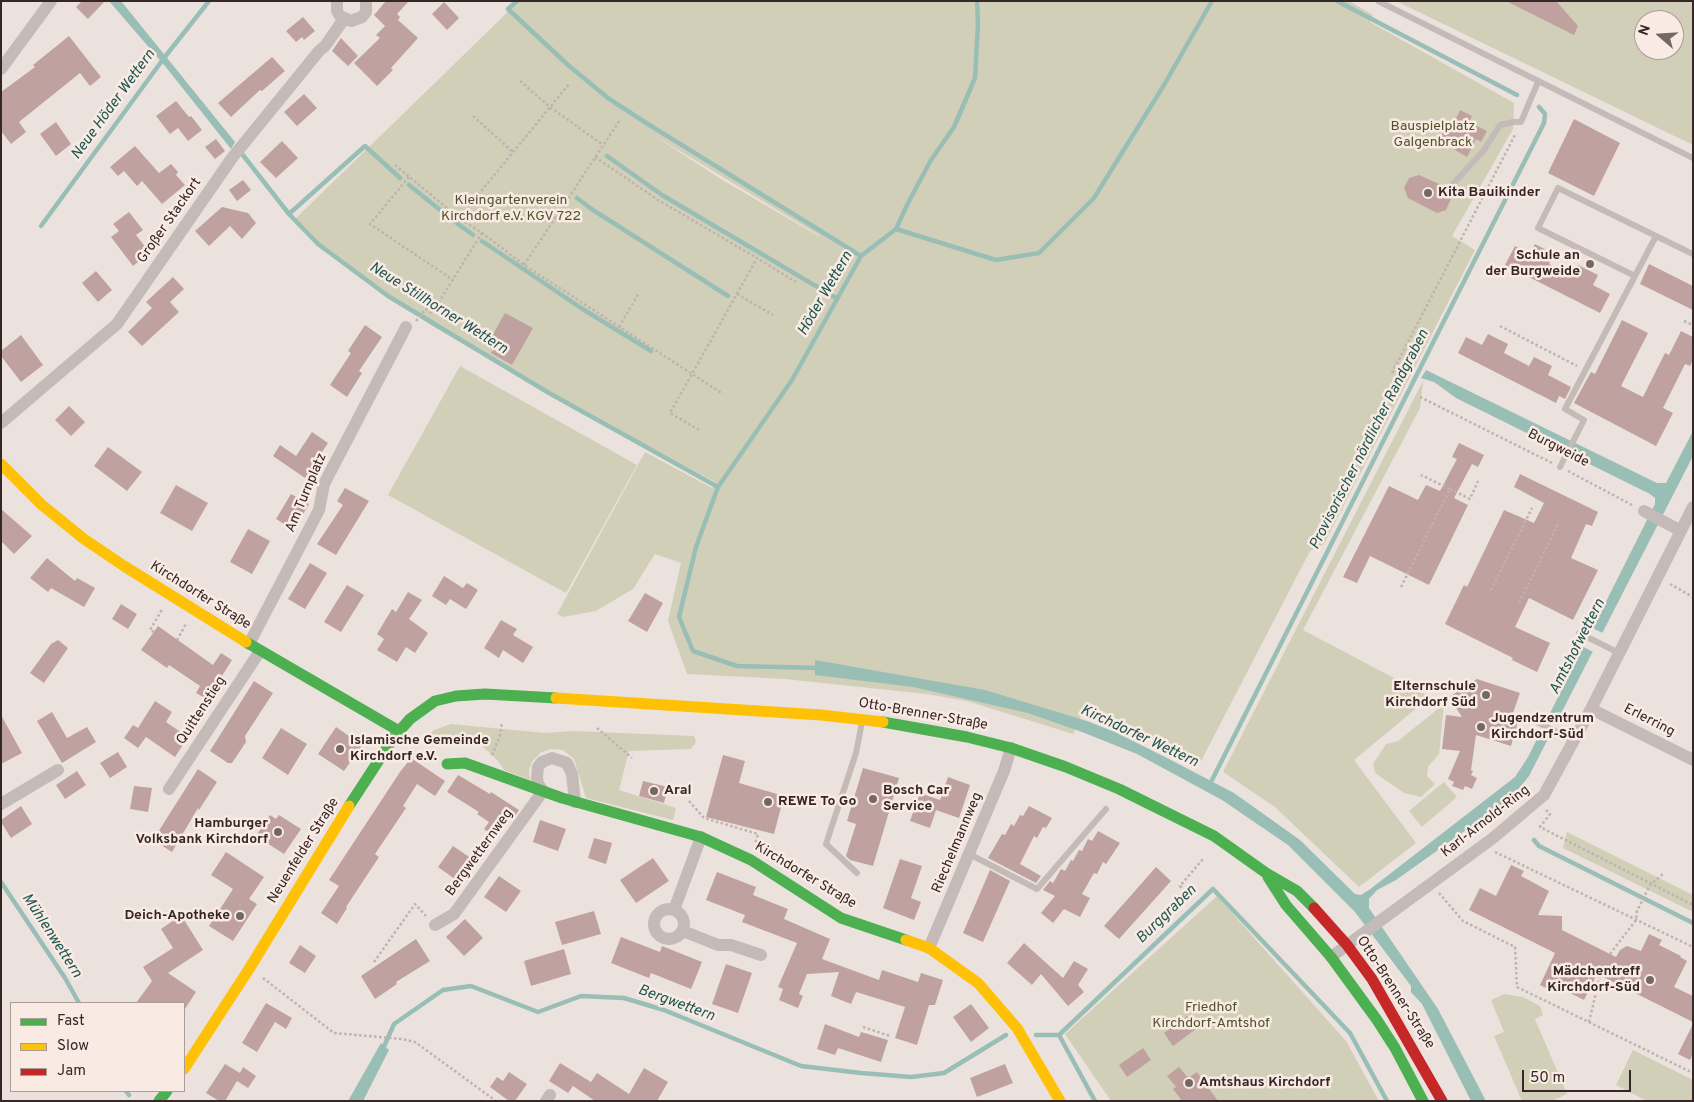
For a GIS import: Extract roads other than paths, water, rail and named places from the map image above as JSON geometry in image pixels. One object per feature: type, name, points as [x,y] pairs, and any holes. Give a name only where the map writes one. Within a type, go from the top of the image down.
[{"type":"main road","name":"Kirchdorfer Straße","points":[[1,464],[42,505],[84,539],[170,596],[254,648],[399,730]]},
{"type":"main road","name":"Neuenfelder Straße","points":[[185,1067],[249,969],[368,775],[399,730],[416,714],[436,701],[456,696],[485,694]]},
{"type":"main road","name":"Otto-Brenner-Straße","points":[[485,694],[863,718],[934,730],[1012,748],[1066,767],[1155,806],[1214,836],[1266,874],[1297,890],[1347,945],[1380,992],[1442,1101]]},
{"type":"main road","name":"Kirchdorfer Straße","points":[[448,764],[465,763],[575,802],[700,837],[751,860],[841,918],[929,948],[978,983],[1017,1028],[1060,1101]]},
{"type":"main road","name":"Otto-Brenner-Straße","points":[[1266,874],[1286,905],[1330,957],[1395,1048],[1422,1101]]},
{"type":"street","points":[[1,69],[51,1]]},
{"type":"street","points":[[337,1],[337,11],[344,19],[351,21],[362,17],[366,12],[366,1]]},
{"type":"street","name":"Großer Stackort","points":[[1,423],[117,324],[240,147],[325,46],[344,19]]},
{"type":"street","name":"Am Turnplatz","points":[[254,648],[319,510],[324,484],[411,325]]},
{"type":"street","name":"Karl-Arnold-Ring","points":[[1330,957],[1386,918],[1483,845],[1544,795],[1591,709],[1693,507]]},
{"type":"street","points":[[1644,511],[1681,530]]},
{"type":"street","name":"Quittenstieg","points":[[169,789],[254,648]]},
{"type":"street","name":"Erlerring","points":[[1591,709],[1693,760]]},
{"type":"street","name":"Riechelmannweg","points":[[929,948],[1012,748]]},
{"type":"street","points":[[543,791],[538,784],[538,767],[548,759],[557,758],[567,763],[571,768],[575,802]]},
{"type":"street","points":[[1,804],[58,770]]},
{"type":"street","name":"Bergwetternweg","points":[[435,925],[454,914],[543,791]]},
{"type":"street","points":[[674,910],[700,837]]},
{"type":"street","points":[[662,910],[674,910],[683,918],[683,931],[674,939],[663,939],[654,930],[658,914],[662,910]]},
{"type":"street","points":[[683,931],[718,945],[731,945],[761,955]]},
{"type":"lane","points":[[1378,1],[1693,158]]},
{"type":"lane","points":[[1451,186],[1484,150],[1500,125],[1521,122],[1538,82]]},
{"type":"lane","points":[[1635,276],[1538,228],[1558,188],[1693,254]]},
{"type":"lane","points":[[1560,467],[1584,420],[1565,409],[1656,236]]},
{"type":"lane","points":[[1579,633],[1619,654]]},
{"type":"lane","points":[[857,873],[826,844],[856,752],[863,718]]},
{"type":"lane","points":[[1537,722],[1574,741]]},
{"type":"lane","points":[[969,854],[1037,889],[1106,810]]},
{"type":"water","points":[[109,1],[121,1],[235,142],[231,149],[165,66]]},
{"type":"water","points":[[1426,370],[1657,483],[1666,483],[1693,431],[1693,456],[1529,776],[1511,798],[1396,880],[1377,890],[1369,899],[1369,908],[1438,1009],[1486,1101],[1471,1101],[1422,1004],[1411,992],[1411,986],[1355,912],[1288,845],[1222,800],[1137,754],[1028,713],[913,687],[815,675],[815,660],[985,690],[1087,721],[1115,732],[1234,793],[1300,840],[1355,894],[1361,895],[1515,777],[1528,757],[1655,504],[1655,498],[1650,494],[1456,398],[1434,382],[1421,378]]},
{"type":"water","points":[[381,1043],[389,1050],[363,1101],[348,1101]]},
{"type":"waterway","name":"Neue Höder Wettern","points":[[41,226],[164,58],[209,1]]},
{"type":"waterway","points":[[517,1],[508,9],[568,65],[608,98],[861,256]]},
{"type":"waterway","name":"Höder Wettern","points":[[819,668],[737,666],[693,651],[679,617],[696,547],[718,487],[792,380],[861,256],[896,229],[931,160],[954,127],[975,78],[978,23],[977,1]]},
{"type":"waterway","points":[[896,229],[996,260],[1039,253],[1094,198],[1164,85],[1212,1]]},
{"type":"waterway","name":"Provisorischer nördlicher Randgraben","points":[[1337,1],[1517,95]]},
{"type":"waterway","name":"Provisorischer nördlicher Randgraben","points":[[1210,784],[1544,123],[1545,114],[1539,107]]},
{"type":"waterway","points":[[289,214],[365,146],[400,178]]},
{"type":"waterway","name":"Neue Stillhorner Wettern","points":[[239,150],[289,214],[318,244],[388,296],[549,393],[718,487]]},
{"type":"waterway","points":[[607,156],[662,195],[836,298]]},
{"type":"waterway","points":[[409,185],[473,235]]},
{"type":"waterway","points":[[577,198],[728,296]]},
{"type":"waterway","points":[[482,241],[581,308],[651,351]]},
{"type":"waterway","points":[[1504,797],[1510,806]]},
{"type":"waterway","points":[[1534,840],[1539,846],[1693,923]]},
{"type":"waterway","name":"Mühlenwettern","points":[[1,882],[65,978],[78,1002]]},
{"type":"waterway","name":"Burggraben","points":[[1059,1035],[1213,889],[1350,1033],[1387,1101]]},
{"type":"waterway","name":"Bergwettern","points":[[382,1051],[394,1024],[443,990],[471,986],[538,1012],[581,996],[624,998],[664,1010],[801,1066],[861,1073],[911,1077],[944,1073],[1006,1035]]},
{"type":"waterway","name":"Bergwettern","points":[[1036,1035],[1059,1035]]},
{"type":"waterway","name":"Burggraben","points":[[1059,1035],[1095,1101]]},
{"type":"place","name":"Kita Bauikinder","points":[[1428,193]]},
{"type":"place","name":"Schule an der Burgweide","points":[[1590,264]]},
{"type":"place","name":"Elternschule Kirchdorf Süd","points":[[1486,695]]},
{"type":"place","name":"Jugendzentrum Kirchdorf-Süd","points":[[1481,727]]},
{"type":"place","name":"Islamische Gemeinde Kirchdorf e.V.","points":[[340,749]]},
{"type":"place","name":"Aral","points":[[654,791]]},
{"type":"place","name":"Bosch Car Service","points":[[873,799]]},
{"type":"place","name":"REWE To Go","points":[[768,802]]},
{"type":"place","name":"Hamburger Volksbank Kirchdorf","points":[[278,832]]},
{"type":"place","name":"Deich-Apotheke","points":[[240,916]]},
{"type":"place","name":"Mädchentreff Kirchdorf-Süd","points":[[1650,980]]},
{"type":"place","name":"Amtshaus Kirchdorf","points":[[1189,1083]]},
{"type":"park label","name":"Bauspielplatz Galgenbrack","points":[[1433,136]]},
{"type":"park label","name":"Kleingartenverein Kirchdorf e.V. KGV 722","points":[[511,210]]},
{"type":"park label","name":"Friedhof Kirchdorf-Amtshof","points":[[1211,1016]]},
{"type":"water label","name":"Amtshofwettern","points":[[1578,647]]},
{"type":"water label","name":"Kirchdorfer Wettern","points":[[1139,737]]}]
